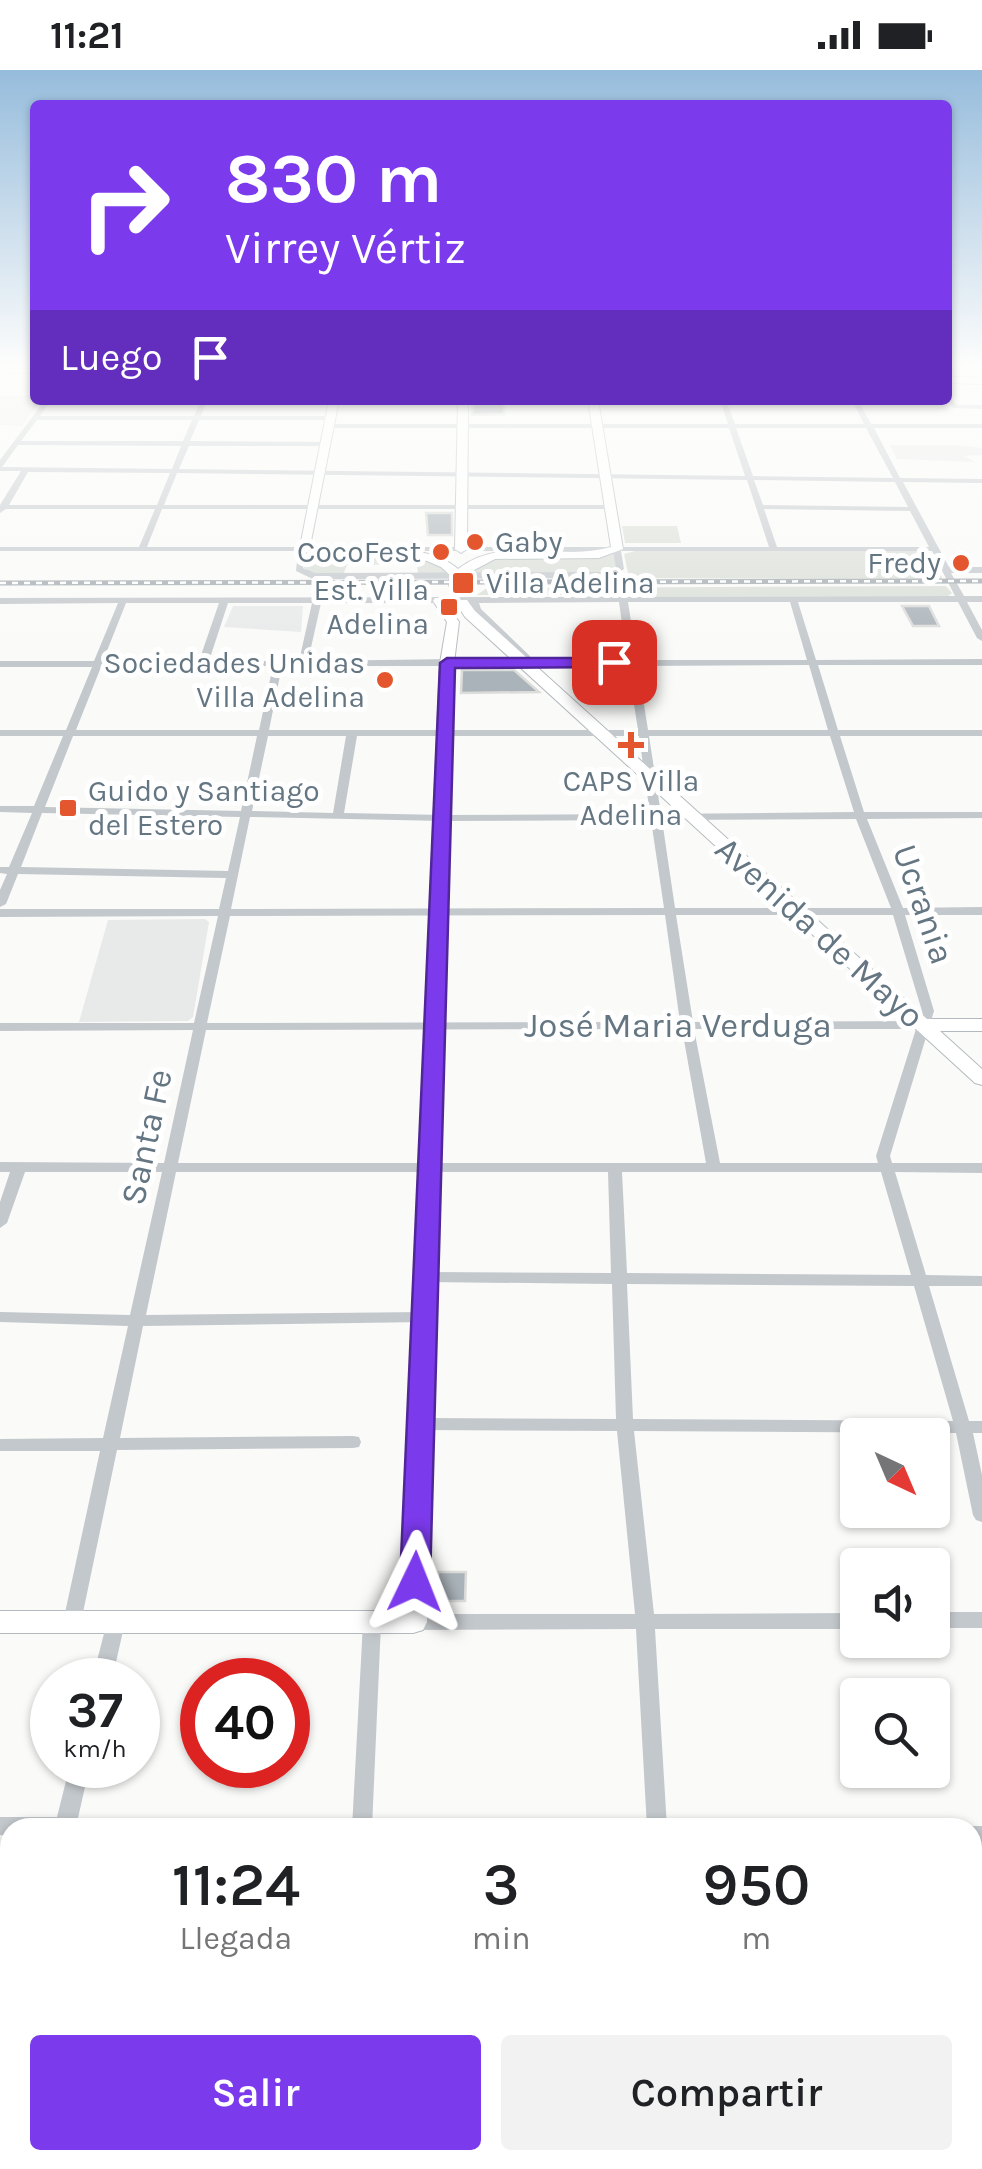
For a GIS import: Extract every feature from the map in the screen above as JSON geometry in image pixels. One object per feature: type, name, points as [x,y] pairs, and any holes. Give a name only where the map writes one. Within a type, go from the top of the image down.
[{"type":"street","points":[[142,549],[178,464]]},
{"type":"street","points":[[320,464],[299,569],[313,576],[602,576],[619,572],[603,464]]},
{"type":"street","points":[[461,464],[461,549]]},
{"type":"street","points":[[745,464],[774,549]]},
{"type":"street","points":[[890,464],[982,638]]},
{"type":"street","points":[[0,467],[982,481]]},
{"type":"street","points":[[1,508],[26,469]]},
{"type":"street","points":[[1,508],[612,507]]},
{"type":"street","points":[[760,507],[914,508]]},
{"type":"street","points":[[0,549],[935,548]]},
{"type":"street","points":[[304,549],[332,554],[426,556],[448,564],[458,573],[493,556],[592,554],[617,549]]},
{"type":"street","points":[[946,570],[982,570]]},
{"type":"street","points":[[0,601],[982,599]]},
{"type":"street","points":[[623,600],[687,1024],[714,1167]]},
{"type":"street","points":[[0,904],[7,871],[38,810],[122,601]]},
{"type":"street","points":[[203,664],[224,601]]},
{"type":"street","points":[[303,664],[317,601]]},
{"type":"street","points":[[413,1622],[447,663],[458,602]]},
{"type":"street","name":"Avenida de Mayo","points":[[458,602],[652,783],[982,1078]]},
{"type":"street","name":"Ucrania","points":[[794,602],[860,816],[898,911],[928,1011],[883,1156],[884,1167],[962,1426],[982,1514]]},
{"type":"street","points":[[0,664],[982,662]]},
{"type":"street","name":"Santa Fe","points":[[72,1622],[278,664]]},
{"type":"street","points":[[0,734],[982,734]]},
{"type":"street","points":[[338,816],[352,734]]},
{"type":"street","points":[[0,809],[444,818],[982,815]]},
{"type":"street","points":[[7,871],[232,875]]},
{"type":"street","points":[[0,912],[982,911]]},
{"type":"street","name":"José Maria Verduga","points":[[0,1028],[982,1025]]},
{"type":"street","points":[[0,1167],[982,1168]]},
{"type":"street","points":[[0,1224],[18,1167]]},
{"type":"street","points":[[615,1168],[626,1425],[656,1818]]},
{"type":"street","points":[[428,1277],[982,1280]]},
{"type":"street","points":[[0,1317],[138,1321],[425,1317]]},
{"type":"street","points":[[422,1424],[982,1427]]},
{"type":"street","points":[[0,1445],[352,1442]]},
{"type":"street","points":[[0,1622],[840,1620]]},
{"type":"street","points":[[950,1620],[982,1620]]},
{"type":"street","points":[[107,1658],[116,1622]]},
{"type":"street","points":[[362,1818],[372,1624]]},
{"type":"street","points":[[67,1818],[74,1788]]},
{"type":"shaded area","points":[[622,526],[677,526],[681,543],[625,543]]},
{"type":"shaded area","points":[[923,551],[930,553],[943,580],[629,578],[624,554]]},
{"type":"shaded area","points":[[307,552],[432,559],[452,574],[418,574],[417,564],[347,565],[343,575],[313,574],[303,567]]},
{"type":"shaded area","points":[[614,553],[617,568],[609,573],[469,574],[471,567],[500,557]]},
{"type":"shaded area","points":[[946,586],[952,593],[948,596],[565,597],[561,591],[562,595],[477,595],[487,588]]},
{"type":"shaded area","points":[[233,606],[303,606],[301,632],[224,627]]},
{"type":"shaded area","points":[[108,920],[209,922],[193,1017],[188,1021],[79,1022]]},
{"type":"building","points":[[426,513],[452,513],[452,535],[428,535]]},
{"type":"building","points":[[902,606],[929,606],[939,626],[913,626]]},
{"type":"building","points":[[462,670],[514,670],[539,692],[461,693]]},
{"type":"building","points":[[438,1572],[466,1572],[465,1601],[437,1601]]},
{"type":"tunnel","points":[[455,573],[455,603]]},
{"type":"railway","points":[[0,583],[982,581]]},
{"type":"place","name":"Gaby","points":[[475,542]]},
{"type":"place","name":"CocoFest","points":[[441,552]]},
{"type":"place","name":"Fredy","points":[[961,563]]},
{"type":"place","name":"Villa Adelina","points":[[463,583]]},
{"type":"place","name":"Est. Villa Adelina","points":[[449,607]]},
{"type":"place","name":"Sociedades Unidas Villa Adelina","points":[[385,680]]},
{"type":"place","name":"CAPS Villa Adelina","points":[[631,745]]},
{"type":"place","name":"Guido y Santiago del Estero","points":[[68,808]]},
{"type":"route","points":[[415,1582],[447,663],[614,662]]}]
